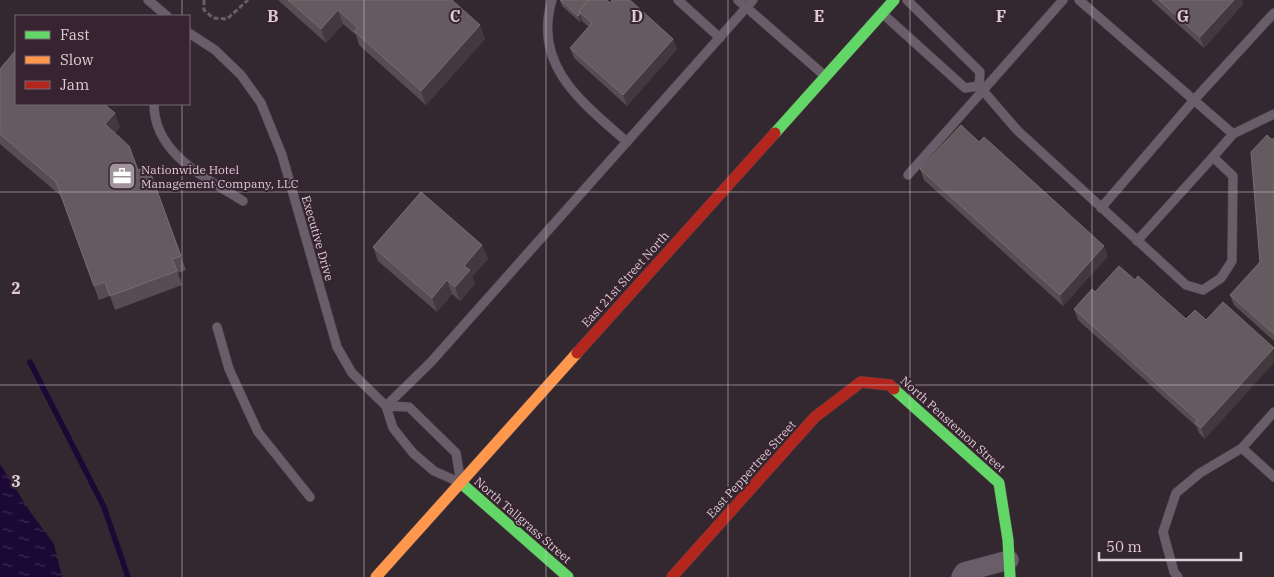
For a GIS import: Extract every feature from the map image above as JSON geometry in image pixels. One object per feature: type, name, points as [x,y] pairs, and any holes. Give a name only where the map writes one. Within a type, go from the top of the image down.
[{"type":"main road","name":"East 21st Street North","points":[[376,577],[894,0]]},
{"type":"main road","name":"North Penstemon Street","points":[[856,385],[861,382],[890,385],[999,483],[1010,569]]},
{"type":"main road","name":"East Peppertree Street","points":[[672,577],[815,417],[856,385]]},
{"type":"main road","name":"North Tallgrass Street","points":[[461,483],[568,577]]},
{"type":"street","points":[[961,577],[964,572],[1010,569]]},
{"type":"lane","points":[[148,0],[166,15]]},
{"type":"lane","points":[[552,0],[548,31],[551,58],[561,77],[594,113],[627,142]]},
{"type":"lane","points":[[678,0],[720,38]]},
{"type":"lane","points":[[738,0],[825,76]]},
{"type":"lane","points":[[386,406],[431,362],[753,0]]},
{"type":"lane","points":[[907,0],[980,72],[981,89],[1017,130],[1186,285],[1203,290],[1221,278],[1232,261],[1233,176],[1213,157]]},
{"type":"lane","points":[[908,175],[981,89],[1063,0]]},
{"type":"lane","points":[[1079,0],[1233,134]]},
{"type":"lane","points":[[883,13],[965,88],[981,89]]},
{"type":"lane","points":[[1101,208],[1194,100],[1274,13]]},
{"type":"lane","name":"Executive Drive","points":[[190,34],[215,50],[235,69],[261,103],[282,155],[337,347],[352,373],[386,406],[393,428],[413,453],[434,471],[461,483]]},
{"type":"lane","points":[[154,105],[159,133],[181,161],[243,201]]},
{"type":"lane","points":[[1137,241],[1233,134],[1274,114]]},
{"type":"lane","points":[[217,327],[233,378],[258,432],[310,497]]},
{"type":"lane","points":[[386,406],[409,407],[456,453],[461,483]]},
{"type":"lane","points":[[1178,577],[1174,572],[1163,532],[1176,493],[1200,473],[1242,448],[1274,412]]},
{"type":"lane","points":[[1242,448],[1274,476]]},
{"type":"path","points":[[204,0],[204,10],[213,18],[227,19],[248,0]]},
{"type":"water","points":[[0,464],[31,513],[54,544],[62,577],[0,577]]},
{"type":"building","points":[[288,0],[452,0],[480,25],[421,91],[354,31],[358,28],[338,10],[321,29]]},
{"type":"building","points":[[560,0],[589,0],[579,11],[580,14],[578,16]]},
{"type":"building","points":[[589,0],[607,0],[610,3],[612,0],[630,0],[673,39],[623,95],[570,48],[592,23],[579,11]]},
{"type":"building","points":[[1159,0],[1234,0],[1200,37]]},
{"type":"building","points":[[15,51],[15,105],[105,105],[115,113],[105,124],[129,146],[138,170],[148,166],[181,256],[172,259],[177,271],[110,296],[105,282],[94,286],[56,182],[0,134],[0,69]]},
{"type":"building","points":[[961,125],[979,142],[984,137],[1104,246],[1060,295],[920,169]]},
{"type":"building","points":[[1267,135],[1274,139],[1274,334],[1230,295],[1260,262],[1251,152]]},
{"type":"building","points":[[421,192],[482,245],[464,266],[470,270],[455,287],[447,280],[432,298],[373,247]]},
{"type":"building","points":[[1119,266],[1135,280],[1138,276],[1186,319],[1195,310],[1206,320],[1223,302],[1274,348],[1201,428],[1195,423],[1197,420],[1074,309],[1092,289],[1095,292]]},
{"type":"waterway","points":[[30,362],[104,507],[128,577]]},
{"type":"traffic: fast","points":[[775,133],[894,0]]},
{"type":"traffic: fast","points":[[894,389],[999,483],[1008,540],[1010,577]]},
{"type":"traffic: fast","points":[[461,483],[568,577]]},
{"type":"traffic: slow","points":[[376,577],[577,353]]},
{"type":"traffic: jam","points":[[577,353],[775,133]]},
{"type":"traffic: jam","points":[[672,577],[815,417],[861,382],[890,385],[894,389]]},
{"type":"place","name":"Nationwide Hotel Management Company, LLC","points":[[122,176]]}]
